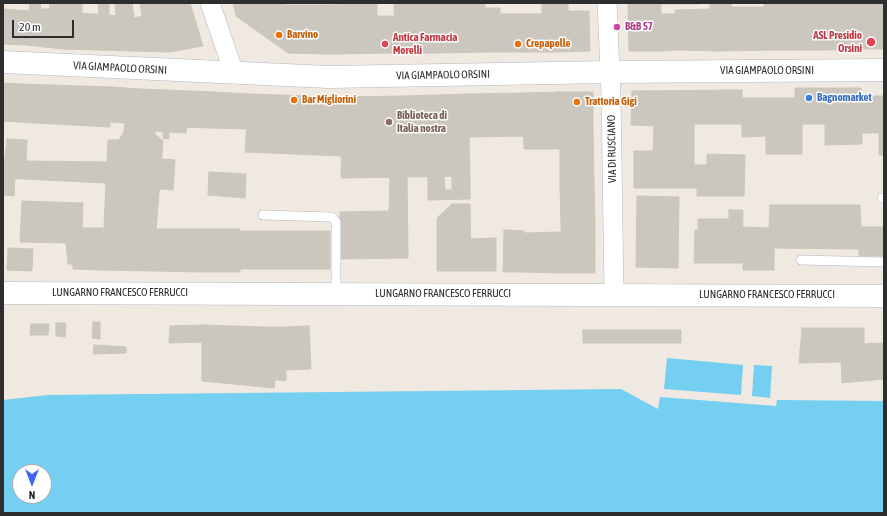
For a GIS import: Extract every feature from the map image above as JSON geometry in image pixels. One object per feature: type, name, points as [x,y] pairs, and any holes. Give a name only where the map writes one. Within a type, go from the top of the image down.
[{"type":"street","points":[[210,3],[234,73]]},
{"type":"street","name":"VIA DI RUSCIANO","points":[[607,3],[610,72],[614,295]]},
{"type":"street","name":"VIA GIAMPAOLO ORSINI","points":[[3,62],[329,77],[610,72],[884,70]]},
{"type":"street","name":"LUNGARNO FRANCESCO FERRUCCI","points":[[3,293],[884,296]]},
{"type":"lane","points":[[262,215],[332,217],[336,222],[336,294]]},
{"type":"lane","points":[[801,260],[884,262]]},
{"type":"water","points":[[667,358],[743,365],[741,395],[664,389]]},
{"type":"water","points":[[754,365],[772,366],[770,398],[752,396]]},
{"type":"water","points":[[621,389],[658,409],[660,397],[776,406],[777,400],[884,401],[884,513],[3,513],[3,400],[48,395]]},
{"type":"building","points":[[30,3],[40,3],[41,9],[50,9],[49,3],[66,3],[63,49],[26,45]]},
{"type":"building","points":[[66,3],[82,3],[82,14],[65,13]]},
{"type":"building","points":[[98,3],[109,3],[109,15],[116,16],[115,3],[132,3],[134,18],[132,51],[97,50],[99,14]]},
{"type":"building","points":[[140,3],[190,3],[203,46],[170,52],[132,51],[134,18],[142,16]]},
{"type":"building","points":[[233,3],[254,3],[236,16]]},
{"type":"building","points":[[254,3],[285,3],[288,53],[236,16]]},
{"type":"building","points":[[394,3],[442,3],[442,53],[395,53]]},
{"type":"building","points":[[442,3],[485,3],[485,52],[442,53]]},
{"type":"building","points":[[542,3],[555,3],[556,52],[526,52],[525,14],[542,14]]},
{"type":"building","points":[[555,3],[568,3],[568,11],[589,11],[590,51],[556,52]]},
{"type":"building","points":[[661,3],[661,4],[628,4]]},
{"type":"building","points":[[699,3],[699,4],[661,4]]},
{"type":"building","points":[[710,3],[716,3],[717,9],[710,10]]},
{"type":"building","points":[[716,3],[732,3],[731,7],[764,7],[764,3],[775,3],[778,50],[718,51]]},
{"type":"building","points":[[775,3],[825,3],[826,50],[778,50]]},
{"type":"building","points":[[825,3],[861,3],[862,49],[826,50]]},
{"type":"building","points":[[861,3],[884,3],[884,49],[862,49]]},
{"type":"building","points":[[377,4],[377,16],[394,16],[395,53],[329,54],[326,5]]},
{"type":"building","points":[[628,4],[661,4],[660,51],[629,51]]},
{"type":"building","points":[[285,5],[326,5],[329,54],[288,53]]},
{"type":"building","points":[[485,8],[500,8],[500,14],[525,14],[526,52],[485,52]]},
{"type":"building","points":[[3,9],[29,11],[26,45],[3,44]]},
{"type":"building","points":[[717,9],[718,51],[679,50],[675,10]]},
{"type":"building","points":[[65,13],[99,14],[97,50],[63,49]]},
{"type":"building","points":[[661,14],[676,14],[679,50],[660,51]]},
{"type":"building","points":[[3,83],[20,84],[18,122],[3,121]]},
{"type":"building","points":[[20,84],[112,87],[110,127],[18,122]]},
{"type":"building","points":[[112,87],[140,89],[138,132],[124,132],[125,123],[111,122]]},
{"type":"building","points":[[795,88],[861,88],[861,96],[884,96],[884,155],[879,155],[879,133],[862,133],[862,144],[825,145],[825,124],[802,124],[802,154],[766,154],[766,136],[742,137],[742,98],[795,98]]},
{"type":"building","points":[[140,89],[166,90],[164,132],[155,131],[155,134],[138,132]]},
{"type":"building","points":[[166,90],[188,91],[186,133],[169,132],[169,139],[163,138]]},
{"type":"building","points":[[742,90],[742,124],[694,124],[694,165],[707,165],[707,154],[745,155],[744,196],[697,196],[697,188],[634,188],[634,151],[653,151],[654,126],[631,125],[632,91]]},
{"type":"building","points":[[188,91],[213,92],[211,128],[186,127]]},
{"type":"building","points":[[213,92],[249,94],[247,129],[211,128]]},
{"type":"building","points":[[559,92],[560,149],[524,149],[523,93]]},
{"type":"building","points":[[559,92],[593,92],[593,129],[560,129]]},
{"type":"building","points":[[523,93],[524,136],[469,137],[468,94]]},
{"type":"building","points":[[249,94],[342,97],[342,156],[245,152]]},
{"type":"building","points":[[468,94],[470,176],[403,177],[403,96]]},
{"type":"building","points":[[403,96],[403,177],[341,178],[342,97]]},
{"type":"building","points":[[560,129],[593,129],[594,184],[560,185]]},
{"type":"building","points":[[124,132],[155,134],[163,141],[153,271],[102,270],[108,140],[119,140]]},
{"type":"building","points":[[7,139],[27,140],[26,161],[107,162],[106,183],[3,178]]},
{"type":"building","points":[[162,159],[175,160],[173,190],[160,189]]},
{"type":"building","points":[[209,172],[246,174],[245,198],[208,195]]},
{"type":"building","points":[[452,176],[470,176],[470,199],[428,200],[428,177],[444,177],[445,190],[452,190]]},
{"type":"building","points":[[390,177],[407,177],[408,258],[339,259],[340,212],[389,211]]},
{"type":"building","points":[[3,178],[15,178],[14,196],[3,195]]},
{"type":"building","points":[[594,184],[595,222],[561,223],[560,185]]},
{"type":"building","points":[[637,196],[679,197],[678,268],[636,267]]},
{"type":"building","points":[[22,201],[83,203],[82,228],[103,228],[102,270],[73,269],[73,264],[68,264],[66,243],[20,242]]},
{"type":"building","points":[[452,204],[470,204],[471,271],[437,271],[437,218]]},
{"type":"building","points":[[770,205],[860,205],[861,227],[884,227],[884,256],[859,256],[859,249],[774,248],[774,270],[743,270],[743,227],[769,228]]},
{"type":"building","points":[[729,210],[743,210],[742,263],[694,263],[695,230],[698,230],[698,219],[729,219]]},
{"type":"building","points":[[595,222],[595,255],[561,255],[561,223]]},
{"type":"building","points":[[157,229],[203,229],[203,272],[153,271]]},
{"type":"building","points":[[203,229],[240,229],[240,272],[203,272]]},
{"type":"building","points":[[504,230],[524,231],[524,272],[503,272]]},
{"type":"building","points":[[240,231],[330,231],[330,269],[240,269]]},
{"type":"building","points":[[561,232],[561,273],[524,272],[524,233]]},
{"type":"building","points":[[496,238],[496,271],[471,271],[471,239]]},
{"type":"building","points":[[8,248],[33,249],[32,271],[7,270]]},
{"type":"building","points":[[561,255],[595,255],[595,273],[561,273]]},
{"type":"building","points":[[93,322],[100,322],[100,339],[92,338]]},
{"type":"building","points":[[56,323],[66,323],[65,337],[56,336]]},
{"type":"building","points":[[31,324],[49,324],[48,335],[30,335]]},
{"type":"building","points":[[202,325],[202,342],[169,343],[170,326]]},
{"type":"building","points":[[202,325],[263,327],[261,378],[275,380],[274,388],[202,381]]},
{"type":"building","points":[[309,326],[311,369],[287,370],[285,327]]},
{"type":"building","points":[[263,327],[285,327],[286,381],[261,378]]},
{"type":"building","points":[[802,328],[864,328],[864,344],[884,343],[884,379],[842,383],[841,362],[799,363]]},
{"type":"building","points":[[583,330],[681,330],[681,343],[583,343]]},
{"type":"building","points":[[94,345],[126,347],[126,353],[93,354]]},
{"type":"place","name":"B&B 57","points":[[617,27]]},
{"type":"place","name":"Barvino","points":[[279,35]]},
{"type":"place","name":"ASL Presidio Orsini","points":[[871,42]]},
{"type":"place","name":"Antica Farmacia Morelli","points":[[385,44]]},
{"type":"place","name":"Crepapelle","points":[[518,44]]},
{"type":"place","name":"Bagnomarket","points":[[809,98]]},
{"type":"place","name":"Bar Migliorini","points":[[294,100]]},
{"type":"place","name":"Trattoria Gigi","points":[[577,102]]},
{"type":"place","name":"Biblioteca di Italia nostra","points":[[389,122]]}]
